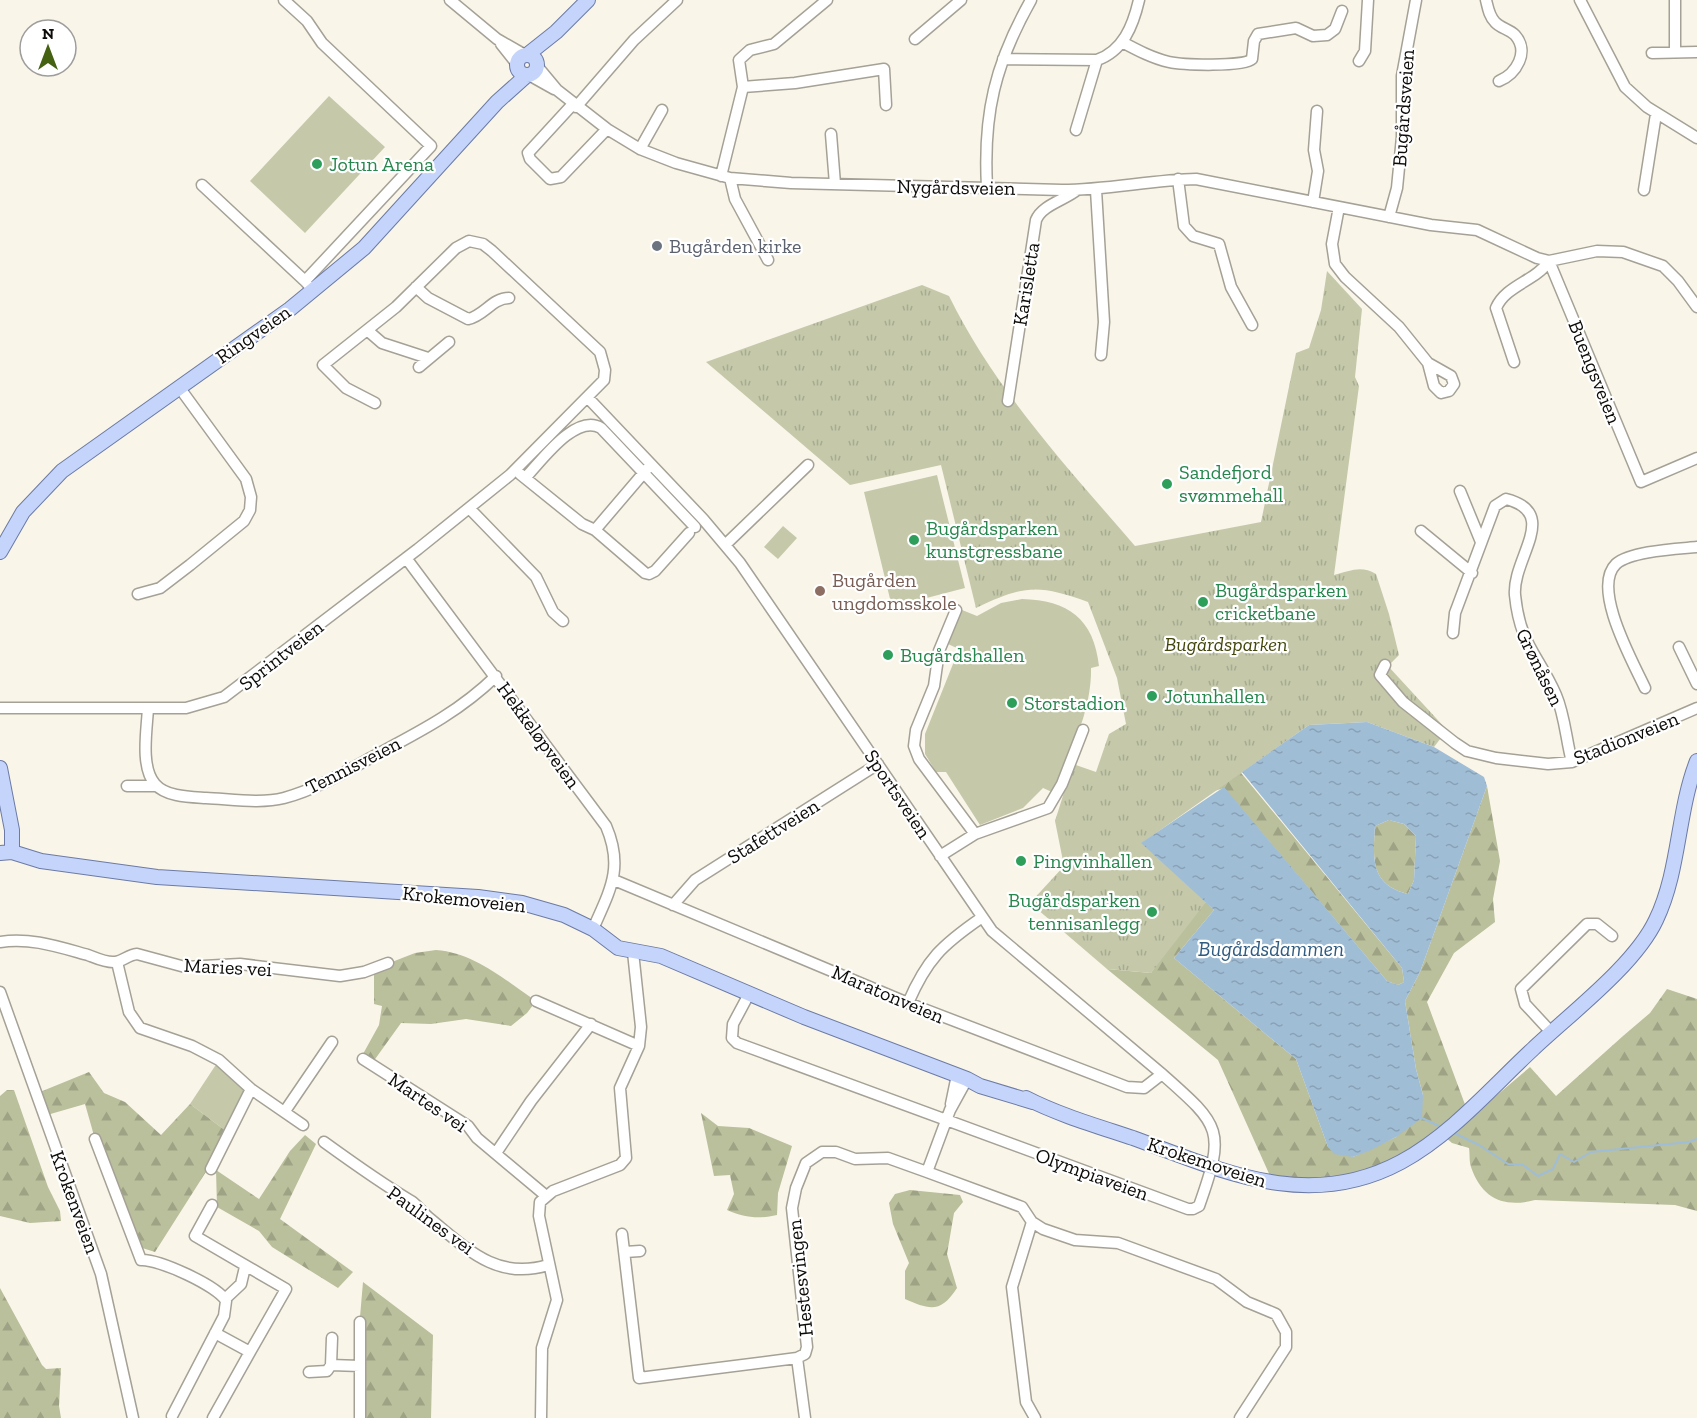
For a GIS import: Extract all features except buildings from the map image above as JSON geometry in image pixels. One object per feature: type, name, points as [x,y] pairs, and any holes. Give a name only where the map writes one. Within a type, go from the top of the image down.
[{"type":"main road","name":"Ringveien","points":[[0,552],[23,512],[48,483],[79,458],[179,387],[309,286],[364,248],[588,0]]},
{"type":"main road","name":"Krokemoveien","points":[[6,852],[40,861],[157,877],[509,900],[564,915],[593,929],[608,942],[633,952],[660,956],[749,994],[962,1077],[982,1080],[1032,1102],[1212,1167],[1253,1180],[1297,1186],[1336,1183],[1382,1170],[1403,1161],[1431,1142],[1631,957],[1651,930],[1665,895],[1696,763]]},
{"type":"main road","points":[[0,768],[12,830],[6,852]]},
{"type":"street","points":[[202,185],[309,286],[431,146],[322,43],[307,21],[284,0]]},
{"type":"street","points":[[607,129],[561,177],[550,178],[530,159],[528,153],[634,40],[677,0]]},
{"type":"street","points":[[768,260],[735,199],[726,177],[743,87],[738,67],[742,55],[774,44],[826,0]]},
{"type":"street","points":[[915,39],[961,0]]},
{"type":"street","points":[[987,187],[987,125],[992,94],[1003,58],[1031,0]]},
{"type":"street","points":[[1003,58],[1096,60],[1107,56],[1122,42],[1132,27],[1139,0]]},
{"type":"street","points":[[1359,61],[1365,51],[1368,0]]},
{"type":"street","name":"Bugårdsveien","points":[[1389,217],[1396,188],[1402,137],[1402,76],[1416,0]]},
{"type":"street","points":[[1486,0],[1490,16],[1495,23],[1511,32],[1519,43],[1519,62],[1516,70],[1499,81]]},
{"type":"street","points":[[1580,0],[1625,87],[1656,114],[1697,138]]},
{"type":"street","points":[[1675,0],[1675,52]]},
{"type":"street","name":"Nygårdsveien","points":[[455,2],[574,106],[607,129],[640,148],[676,163],[726,177],[835,184],[1077,190],[1196,179],[1431,225],[1477,230],[1537,258],[1549,261]]},
{"type":"street","points":[[1122,42],[1150,57],[1172,63],[1242,64],[1252,58],[1254,41],[1258,34],[1296,28],[1313,36],[1328,35],[1335,29],[1342,11]]},
{"type":"street","points":[[1652,53],[1697,52]]},
{"type":"street","points":[[1076,130],[1096,60]]},
{"type":"street","points":[[743,87],[795,83],[884,69],[886,105]]},
{"type":"street","points":[[640,148],[662,110]]},
{"type":"street","points":[[1313,202],[1318,171],[1314,150],[1317,111]]},
{"type":"street","points":[[1644,190],[1656,114]]},
{"type":"street","points":[[831,134],[835,184]]},
{"type":"street","points":[[1178,179],[1184,226],[1193,236],[1219,244],[1231,287],[1252,325]]},
{"type":"street","name":"Karisletta","points":[[1008,401],[1036,220],[1044,209],[1067,199],[1077,190]]},
{"type":"street","points":[[1096,190],[1104,322],[1101,355]]},
{"type":"street","points":[[1339,207],[1332,244],[1333,257],[1339,270],[1399,327],[1428,363]]},
{"type":"street","name":"Sprintveien","points":[[0,708],[196,706],[224,697],[406,558],[514,471],[589,399],[604,380],[605,370],[600,352],[483,244],[476,241],[462,243],[416,287],[323,365],[346,388],[375,404]]},
{"type":"street","points":[[1514,362],[1496,308],[1505,294],[1544,268],[1549,261],[1578,254],[1611,251],[1652,261],[1672,274],[1697,307]]},
{"type":"street","name":"Buengsveien","points":[[1549,261],[1641,482],[1697,458]]},
{"type":"street","points":[[416,287],[428,298],[468,319],[476,317],[499,299],[509,298]]},
{"type":"street","points":[[367,330],[394,348],[428,358]]},
{"type":"street","points":[[394,348],[415,364],[428,358],[449,342]]},
{"type":"street","points":[[138,594],[160,588],[190,566],[244,521],[250,510],[251,497],[246,479],[179,387]]},
{"type":"street","name":"Sportsveien","points":[[589,399],[647,468],[725,545],[766,597],[981,918],[1002,942],[1184,1094],[1214,1130],[1216,1146],[1212,1167]]},
{"type":"street","points":[[514,471],[526,476],[582,524],[595,530],[649,574],[692,530],[647,468],[601,428],[591,424],[566,436],[526,476]]},
{"type":"street","points":[[725,545],[808,465]]},
{"type":"street","points":[[595,530],[647,468]]},
{"type":"street","points":[[1460,491],[1481,542]]},
{"type":"street","name":"Grønåsen","points":[[1453,633],[1455,613],[1472,573],[1495,506],[1500,500],[1518,502],[1530,511],[1532,527],[1519,568],[1515,591],[1518,622],[1526,645],[1556,695],[1572,762]]},
{"type":"street","points":[[469,508],[536,577],[553,612],[562,621]]},
{"type":"street","points":[[1421,531],[1472,573]]},
{"type":"street","points":[[1645,688],[1612,611],[1608,594],[1608,576],[1623,560],[1663,551],[1697,547]]},
{"type":"street","name":"Hekkeløpveien","points":[[406,558],[606,826],[613,843],[614,880],[593,929]]},
{"type":"street","points":[[956,610],[939,651],[934,686],[913,740],[919,759],[975,834]]},
{"type":"street","points":[[1679,647],[1697,684]]},
{"type":"street","name":"Stadionveien","points":[[1385,665],[1380,675],[1403,702],[1467,751],[1512,760],[1548,764],[1572,762],[1697,708]]},
{"type":"street","name":"Tennisveien","points":[[127,786],[157,786],[166,792],[188,796],[282,799],[328,782],[467,704],[496,676]]},
{"type":"street","points":[[148,708],[147,760],[149,774],[157,786]]},
{"type":"street","points":[[940,856],[975,834],[1048,808],[1062,784],[1083,730]]},
{"type":"street","name":"Stafettveien","points":[[673,905],[695,880],[878,764]]},
{"type":"street","name":"Maratonveien","points":[[614,880],[908,1003],[1132,1089],[1149,1085],[1162,1074]]},
{"type":"street","points":[[908,1003],[922,972],[939,950],[981,918]]},
{"type":"street","points":[[1551,1032],[1525,1004],[1521,989],[1587,924],[1597,924],[1612,936]]},
{"type":"street","name":"Maries vei","points":[[0,942],[18,940],[47,944],[117,962],[129,955],[137,954],[185,967],[240,964],[340,976],[364,972],[388,963]]},
{"type":"street","points":[[541,1418],[542,1348],[557,1300],[539,1216],[540,1202],[545,1195],[624,1162],[626,1154],[620,1088],[639,1046],[641,1028],[633,952]]},
{"type":"street","points":[[117,962],[129,1012],[136,1024],[148,1031],[204,1052],[237,1075],[251,1089],[303,1125]]},
{"type":"street","name":"Krokenveien","points":[[0,992],[101,1274],[133,1418]]},
{"type":"street","name":"Olympiaveien","points":[[749,994],[731,1030],[732,1038],[737,1043],[946,1122],[1188,1209],[1199,1206],[1212,1167]]},
{"type":"street","points":[[536,1000],[639,1046]]},
{"type":"street","points":[[496,1153],[531,1101],[591,1024]]},
{"type":"street","points":[[285,1111],[332,1042]]},
{"type":"street","name":"Martes vei","points":[[363,1059],[468,1126],[477,1138],[545,1195]]},
{"type":"street","points":[[927,1172],[962,1077]]},
{"type":"street","points":[[211,1169],[251,1089]]},
{"type":"street","points":[[95,1139],[141,1260],[167,1265],[217,1292],[225,1299],[226,1310],[172,1416]]},
{"type":"street","name":"Paulines vei","points":[[324,1142],[397,1194],[413,1202],[446,1232],[492,1264],[515,1271],[548,1265]]},
{"type":"street","name":"Hestesvingen","points":[[622,1234],[639,1378],[797,1358],[805,1353],[807,1347],[792,1208],[796,1188],[806,1163],[816,1154],[829,1151],[855,1159],[888,1158],[1022,1207],[1032,1222],[1043,1229],[1075,1240],[1118,1243],[1216,1279],[1247,1302],[1276,1314],[1286,1332],[1286,1347],[1240,1418]]},
{"type":"street","points":[[212,1205],[195,1236],[286,1289],[213,1418]]},
{"type":"street","points":[[1032,1222],[1012,1287],[1026,1402],[1035,1418]]},
{"type":"street","points":[[625,1252],[640,1251]]},
{"type":"street","points":[[225,1299],[241,1284],[245,1267]]},
{"type":"street","points":[[360,1322],[360,1418]]},
{"type":"street","points":[[215,1333],[250,1352]]},
{"type":"street","points":[[309,1372],[323,1373],[331,1365],[332,1338]]},
{"type":"street","points":[[797,1358],[805,1418]]},
{"type":"street","points":[[331,1365],[360,1366]]},
{"type":"green space","name":"Jotun Arena","points":[[329,96],[385,147],[305,233],[250,181]]},
{"type":"green space","name":"Bugårdsparken","points":[[1327,271],[1362,309],[1355,377],[1359,386],[1334,575],[1360,569],[1376,574],[1399,655],[1388,666],[1447,730],[1434,747],[1367,722],[1309,725],[1142,843],[1206,902],[1151,973],[1107,969],[1030,903],[1064,866],[1055,821],[1073,764],[1096,772],[1109,734],[1126,724],[1117,678],[1088,602],[1056,592],[1031,590],[1019,591],[976,608],[941,465],[850,485],[706,362],[922,285],[949,296],[967,331],[1010,396],[1135,546],[1261,522],[1296,353],[1309,348],[1321,310]]},
{"type":"green space","name":"Bugårdsparken kunstgressbane","points":[[937,475],[965,588],[892,607],[864,492]]},
{"type":"green space","points":[[783,526],[797,538],[778,559],[764,547]]},
{"type":"green space","name":"Storstadion","points":[[1022,599],[1053,603],[1076,615],[1085,624],[1091,636],[1099,666],[1091,668],[1088,700],[1079,732],[1052,792],[1043,788],[1023,808],[980,825],[946,772],[936,772],[925,754],[925,734],[959,649],[948,644],[962,610],[977,616],[1001,603]]},
{"type":"green space","name":"Bugårdsdammen","points":[[1237,768],[1402,968],[1404,982],[1398,985],[1387,981],[1224,788],[1148,811]]},
{"type":"green space","points":[[1487,786],[1500,861],[1493,899],[1495,922],[1454,953],[1427,1002],[1470,1118],[1530,1067],[1556,1096],[1650,1013],[1667,989],[1697,999],[1697,1211],[1675,1205],[1535,1200],[1504,1202],[1488,1194],[1481,1187],[1471,1167],[1469,1148],[1452,1143],[1438,1131],[1401,1155],[1361,1172],[1325,1179],[1271,1178],[1218,1060],[1107,969],[1151,973],[1189,915],[1206,902],[1214,910],[1174,958],[1296,1059],[1328,1147],[1353,1157],[1396,1137],[1423,1095],[1416,1069],[1405,1001],[1420,972]]},
{"type":"green space","points":[[1389,820],[1404,824],[1416,836],[1414,880],[1408,894],[1387,884],[1376,869],[1375,826]]},
{"type":"green space","points":[[436,950],[464,956],[477,962],[536,1001],[527,1013],[511,1026],[466,1019],[431,1024],[401,1023],[373,1062],[363,1054],[379,1025],[382,1006],[374,1004],[374,969],[415,953]]},
{"type":"green space","points":[[219,1060],[251,1089],[230,1134],[190,1104]]},
{"type":"green space","points":[[89,1072],[104,1093],[125,1102],[161,1135],[190,1104],[230,1134],[155,1252],[136,1246],[95,1139],[85,1104],[47,1115],[40,1092]]},
{"type":"green space","points":[[7,1090],[14,1090],[48,1187],[60,1211],[61,1221],[30,1223],[0,1216],[0,1096]]},
{"type":"green space","points":[[701,1113],[718,1126],[749,1128],[792,1146],[778,1193],[777,1215],[752,1217],[727,1210],[734,1194],[730,1175],[714,1176]]},
{"type":"green space","points":[[305,1135],[316,1144],[280,1219],[353,1272],[338,1288],[272,1247],[259,1231],[217,1207],[216,1170],[259,1199],[290,1151]]},
{"type":"green space","points":[[910,1190],[960,1195],[963,1202],[954,1213],[947,1254],[957,1288],[946,1302],[934,1307],[905,1299],[905,1271],[909,1263],[893,1224],[889,1203],[895,1194]]},
{"type":"green space","points":[[363,1282],[433,1335],[431,1418],[363,1418],[360,1317]]},
{"type":"green space","points":[[0,1288],[42,1365],[46,1369],[61,1368],[59,1406],[61,1418],[0,1418]]},
{"type":"water","name":"Bugårdsdammen","points":[[1367,722],[1434,747],[1484,777],[1487,786],[1420,972],[1405,1001],[1416,1069],[1423,1095],[1422,1118],[1396,1137],[1353,1157],[1334,1154],[1328,1147],[1296,1059],[1174,958],[1214,910],[1141,843],[1224,787],[1387,981],[1398,985],[1404,982],[1402,968],[1242,772],[1309,725]],"holes":[[[1389,820],[1404,824],[1416,836],[1414,880],[1408,894],[1396,890],[1380,877],[1376,869],[1374,849],[1375,826]]]},
{"type":"waterway","points":[[1422,1118],[1441,1127]]},
{"type":"waterway","points":[[1452,1132],[1479,1145],[1508,1164],[1523,1165],[1538,1176],[1553,1169],[1560,1154],[1574,1162],[1591,1152],[1689,1142],[1697,1139]]},
{"type":"place","name":"Jotun Arena","points":[[317,164]]},
{"type":"place","name":"Bugården kirke","points":[[657,246]]},
{"type":"place","name":"Sandefjord svømmehall","points":[[1167,484]]},
{"type":"place","name":"Bugårdsparken kunstgressbane","points":[[914,540]]},
{"type":"place","name":"Bugården ungdomsskole","points":[[820,591]]},
{"type":"place","name":"Bugårdsparken cricketbane","points":[[1203,602]]},
{"type":"place","name":"Bugårdshallen","points":[[888,655]]},
{"type":"place","name":"Jotunhallen","points":[[1152,696]]},
{"type":"place","name":"Storstadion","points":[[1012,703]]},
{"type":"place","name":"Pingvinhallen","points":[[1021,861]]},
{"type":"place","name":"Bugårdsparken tennisanlegg","points":[[1152,912]]}]
